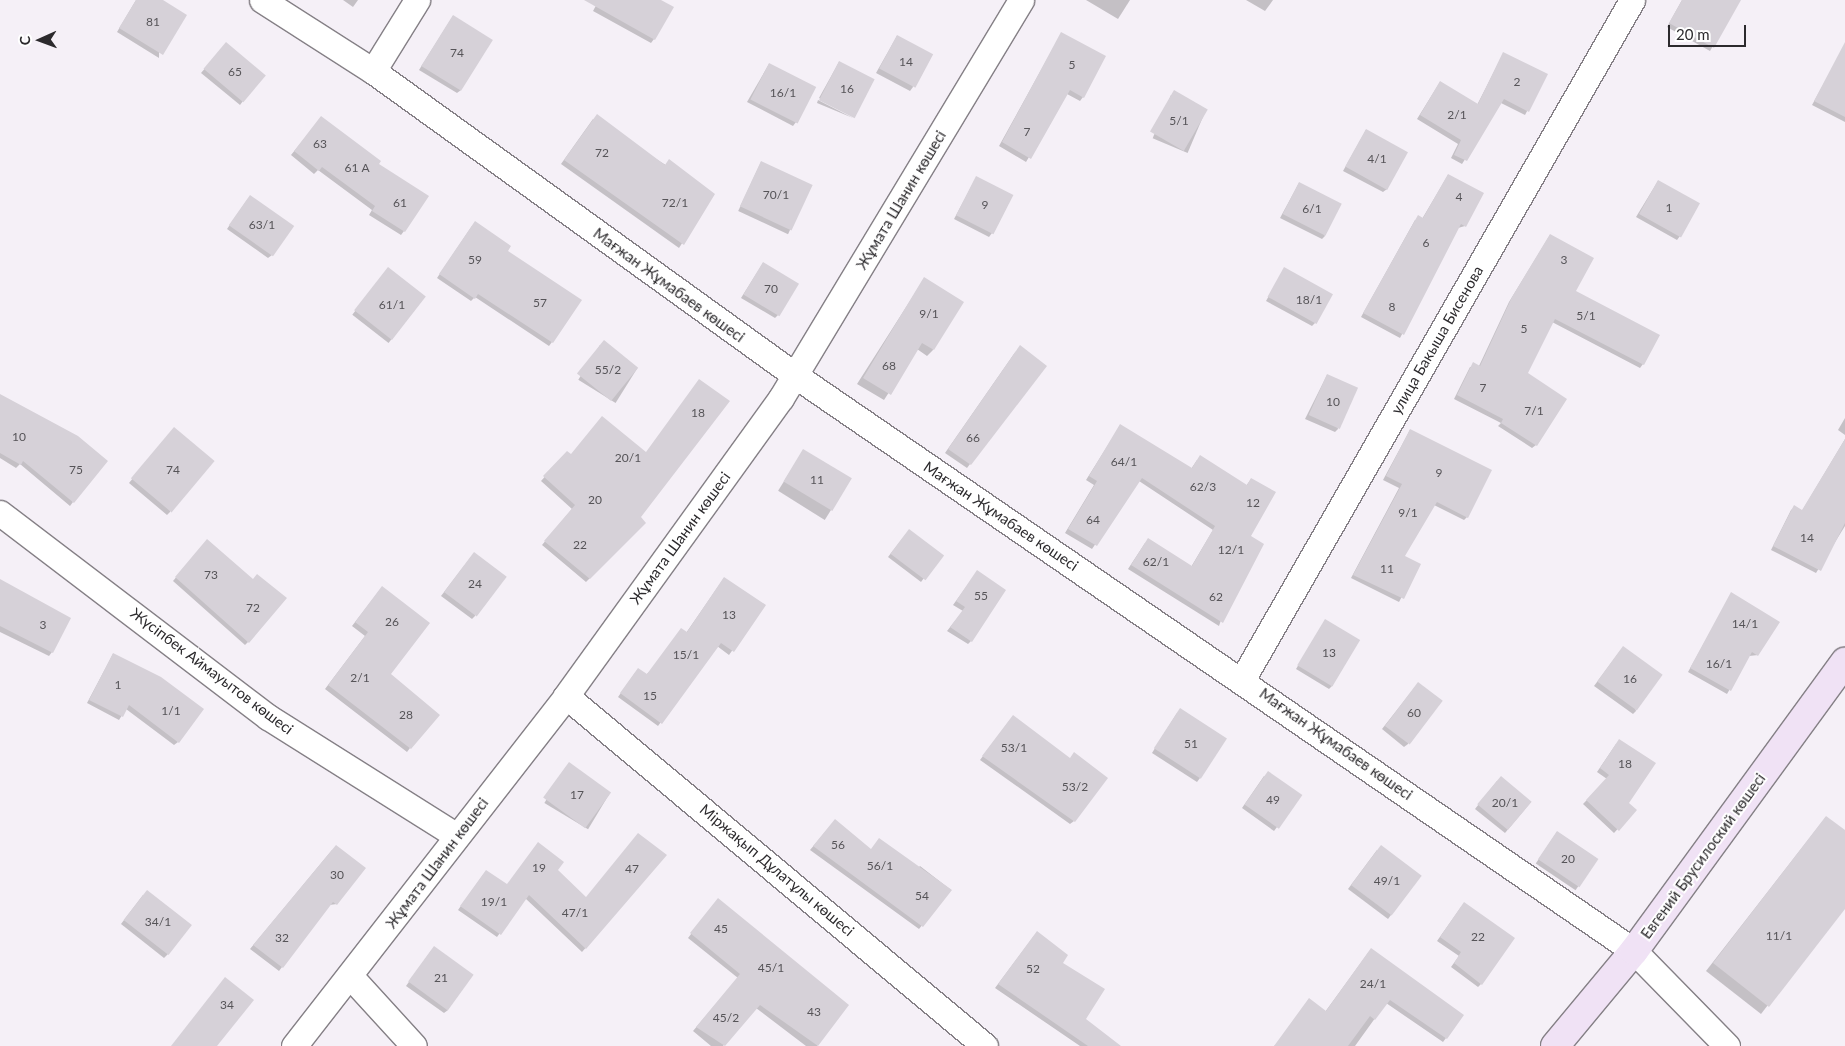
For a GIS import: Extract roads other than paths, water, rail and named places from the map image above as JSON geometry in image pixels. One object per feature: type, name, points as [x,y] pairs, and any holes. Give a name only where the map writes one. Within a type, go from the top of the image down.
[{"type":"main road","name":"Евгений Брусилоский көшесі","points":[[1555,1046],[1634,951],[1845,662]]},
{"type":"street","name":"Мағжан Жұмабаев көшесі","points":[[262,0],[372,71],[796,376],[1242,680],[1634,951],[1682,995],[1727,1046]]},
{"type":"street","points":[[372,71],[417,0]]},
{"type":"street","name":"Жұмата Шанин көшесі","points":[[294,1046],[351,977],[566,696],[796,376],[1021,0]]},
{"type":"street","name":"улица Бакыша Бисенова","points":[[1242,680],[1632,0]]},
{"type":"street","name":"Жүсіпбек Аймауытов көшесі","points":[[0,513],[268,717],[457,836]]},
{"type":"street","name":"Міржақып Дұлатұлы көшесі","points":[[566,696],[985,1046]]},
{"type":"street","points":[[351,977],[414,1046]]}]
